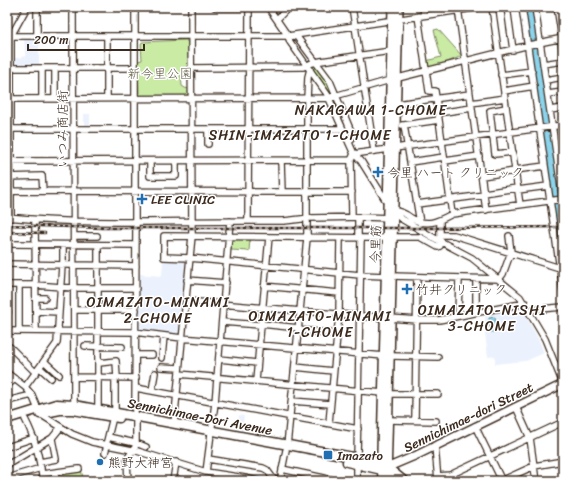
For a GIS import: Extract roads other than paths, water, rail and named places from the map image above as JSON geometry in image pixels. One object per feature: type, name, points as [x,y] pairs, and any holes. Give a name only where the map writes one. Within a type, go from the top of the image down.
[{"type":"highway","name":"Sennichimae-Dori Avenue","points":[[7,424],[25,419],[56,404],[74,404],[98,408],[114,414]]},
{"type":"highway","name":"Sennichimae-Dori Avenue","points":[[7,419],[39,412],[60,410],[114,414],[211,434],[357,461],[385,473]]},
{"type":"highway","name":"Sennichimae-Dori Avenue","points":[[136,419],[174,424],[211,434]]},
{"type":"highway","points":[[385,473],[395,481]]},
{"type":"highway","points":[[385,473],[404,481]]},
{"type":"main road","name":"今里筋","points":[[385,473],[391,219],[388,204],[392,149],[396,123],[396,104],[391,80],[395,20],[392,7]]},
{"type":"main road","name":"今里筋","points":[[391,219],[394,211],[391,50],[395,20],[399,7]]},
{"type":"main road","name":"Sennichimae-dori Street","points":[[385,473],[435,445],[563,384]]},
{"type":"main road","name":"今里筋","points":[[385,473],[389,420],[386,393]]},
{"type":"street","points":[[27,7],[9,36],[9,176],[11,191],[9,218],[74,221],[284,221],[307,218],[355,217],[391,219]]},
{"type":"street","points":[[37,7],[37,36]]},
{"type":"street","name":"いつみ商店街","points":[[73,7],[74,404]]},
{"type":"street","points":[[128,481],[127,459],[134,451],[136,443],[135,7]]},
{"type":"street","points":[[174,424],[192,236],[191,7]]},
{"type":"street","points":[[215,7],[248,7],[248,221]]},
{"type":"street","points":[[268,7],[328,98],[354,154],[361,161],[388,204],[400,218],[472,258],[512,289],[529,310],[545,339],[563,384]]},
{"type":"street","points":[[277,19],[289,7]]},
{"type":"street","points":[[352,7],[374,151]]},
{"type":"street","points":[[423,7],[421,15],[426,72],[429,91],[435,91],[452,214]]},
{"type":"street","points":[[288,36],[477,7]]},
{"type":"street","points":[[492,7],[520,205]]},
{"type":"street","points":[[507,7],[513,50]]},
{"type":"street","points":[[522,7],[529,46],[563,290]]},
{"type":"street","points":[[394,211],[400,211],[420,223],[438,222],[452,214],[563,199],[560,165],[552,126],[535,7]]},
{"type":"street","points":[[557,7],[563,56]]},
{"type":"street","points":[[458,9],[486,210]]},
{"type":"street","points":[[9,36],[297,37],[330,80],[353,136],[349,143]]},
{"type":"street","points":[[107,36],[107,98]]},
{"type":"street","points":[[9,99],[328,98],[391,80],[540,43],[562,39]]},
{"type":"street","points":[[191,68],[308,67],[316,62],[391,50]]},
{"type":"street","points":[[544,64],[563,61]]},
{"type":"street","points":[[280,481],[287,448],[307,238],[308,67]]},
{"type":"street","points":[[9,68],[134,68]]},
{"type":"street","points":[[42,68],[42,99]]},
{"type":"street","points":[[55,68],[55,98]]},
{"type":"street","points":[[501,75],[532,71]]},
{"type":"street","points":[[546,80],[563,77]]},
{"type":"street","points":[[504,91],[534,86]]},
{"type":"street","points":[[548,94],[563,92]]},
{"type":"street","points":[[396,104],[470,94]]},
{"type":"street","points":[[438,113],[505,98]]},
{"type":"street","points":[[506,108],[490,111],[495,154],[513,152]]},
{"type":"street","points":[[550,110],[563,108]]},
{"type":"street","points":[[396,123],[404,125],[439,120]]},
{"type":"street","points":[[404,125],[420,223]]},
{"type":"street","points":[[354,154],[563,125]]},
{"type":"street","points":[[9,129],[342,129]]},
{"type":"street","points":[[208,129],[208,144]]},
{"type":"street","points":[[556,149],[563,148]]},
{"type":"street","points":[[354,154],[351,160],[352,192],[355,217],[360,238],[360,316],[356,481]]},
{"type":"street","points":[[410,162],[479,156]]},
{"type":"street","points":[[9,161],[351,160]]},
{"type":"street","points":[[150,161],[150,176],[176,176],[176,161]]},
{"type":"street","points":[[281,161],[282,192]]},
{"type":"street","points":[[482,176],[545,166]]},
{"type":"street","points":[[9,176],[42,176],[42,191]]},
{"type":"street","points":[[417,204],[548,186]]},
{"type":"street","points":[[11,191],[352,192]]},
{"type":"street","points":[[35,220],[36,330]]},
{"type":"street","points":[[206,472],[215,403],[228,261],[230,221]]},
{"type":"street","points":[[440,221],[440,246],[438,247],[420,238],[164,236],[164,257],[228,261],[360,275],[499,279]]},
{"type":"street","points":[[440,235],[454,235],[561,268]]},
{"type":"street","points":[[74,236],[97,236]]},
{"type":"street","points":[[256,381],[258,344],[269,236]]},
{"type":"street","points":[[499,279],[503,274],[510,252],[509,236]]},
{"type":"street","points":[[329,423],[339,314],[340,238]]},
{"type":"street","points":[[7,244],[136,245]]},
{"type":"street","points":[[25,387],[45,362],[57,343],[63,245]]},
{"type":"street","points":[[98,245],[98,408]]},
{"type":"street","points":[[7,264],[136,266]]},
{"type":"street","points":[[415,420],[418,320],[417,276]]},
{"type":"street","points":[[458,316],[459,278]]},
{"type":"street","points":[[476,279],[476,312]]},
{"type":"street","points":[[188,280],[226,283]]},
{"type":"street","points":[[7,285],[36,285],[74,288],[136,288]]},
{"type":"street","points":[[19,285],[19,330]]},
{"type":"street","points":[[264,286],[339,293]]},
{"type":"street","points":[[36,298],[46,298]]},
{"type":"street","points":[[186,300],[388,319],[418,320],[439,320],[524,303]]},
{"type":"street","points":[[529,310],[563,306]]},
{"type":"street","points":[[74,310],[136,310]]},
{"type":"street","points":[[36,311],[59,312]]},
{"type":"street","points":[[222,322],[337,334]]},
{"type":"street","points":[[7,330],[134,332],[182,338],[359,354],[438,357]]},
{"type":"street","points":[[162,358],[164,336]]},
{"type":"street","points":[[7,346],[10,347],[36,373]]},
{"type":"street","points":[[85,346],[122,347]]},
{"type":"street","points":[[136,355],[152,356]]},
{"type":"street","points":[[219,359],[257,363]]},
{"type":"street","points":[[99,363],[116,361],[114,414],[105,453]]},
{"type":"street","points":[[45,362],[58,375]]},
{"type":"street","points":[[161,367],[217,377],[293,385],[386,393],[438,394]]},
{"type":"street","points":[[295,367],[333,370]]},
{"type":"street","points":[[40,368],[51,378]]},
{"type":"street","points":[[7,373],[25,387],[32,395],[39,412],[60,427],[84,439],[176,462],[231,479],[245,478],[257,481]]},
{"type":"street","points":[[152,391],[155,373]]},
{"type":"street","points":[[74,377],[136,378]]},
{"type":"street","points":[[7,384],[15,379]]},
{"type":"street","points":[[136,388],[358,429]]},
{"type":"street","points":[[7,401],[32,395]]},
{"type":"street","points":[[292,400],[330,404]]},
{"type":"street","points":[[516,407],[530,438],[536,481]]},
{"type":"street","points":[[25,419],[37,447],[43,481]]},
{"type":"street","points":[[389,420],[436,421]]},
{"type":"street","points":[[435,445],[438,478],[450,475],[563,422]]},
{"type":"street","points":[[475,426],[501,481],[534,466],[563,461]]},
{"type":"street","points":[[7,463],[52,439],[60,427]]},
{"type":"street","points":[[108,437],[136,443],[146,447]]},
{"type":"street","points":[[7,447],[34,438]]},
{"type":"street","points":[[7,478],[41,468],[56,459],[52,439]]},
{"type":"street","points":[[208,460],[263,468],[267,470],[275,481]]},
{"type":"street","points":[[173,481],[176,462]]},
{"type":"street","points":[[41,468],[79,469]]},
{"type":"street","points":[[282,469],[321,480],[338,481]]},
{"type":"street","points":[[450,475],[456,481]]},
{"type":"water","points":[[524,7],[534,7],[563,212],[563,283]]},
{"type":"water","points":[[495,317],[497,332],[490,332],[489,318]]},
{"type":"railway","points":[[7,225],[103,228],[563,227]]},
{"type":"railway","points":[[7,232],[45,233]]},
{"type":"place","name":"今里 ハート クリニック","points":[[378,172]]},
{"type":"place","name":"LEE CLINIC","points":[[142,199]]},
{"type":"place","name":"竹井クリニック","points":[[407,289]]},
{"type":"place","name":"Imazato","points":[[328,455]]},
{"type":"place","name":"熊野大神宮","points":[[100,462]]},
{"type":"district","name":"NAKAGAWA 1-CHOME","points":[[371,110]]},
{"type":"district","name":"SHIN-IMAZATO 1-CHOME","points":[[300,135]]},
{"type":"district","name":"OIMAZATO-MINAMI 2-CHOME","points":[[158,310]]},
{"type":"district","name":"OIMAZATO-NISHI 3-CHOME","points":[[482,318]]},
{"type":"district","name":"OIMAZATO-MINAMI 1-CHOME","points":[[320,324]]},
{"type":"park label","name":"新今里公園","points":[[160,73]]}]
